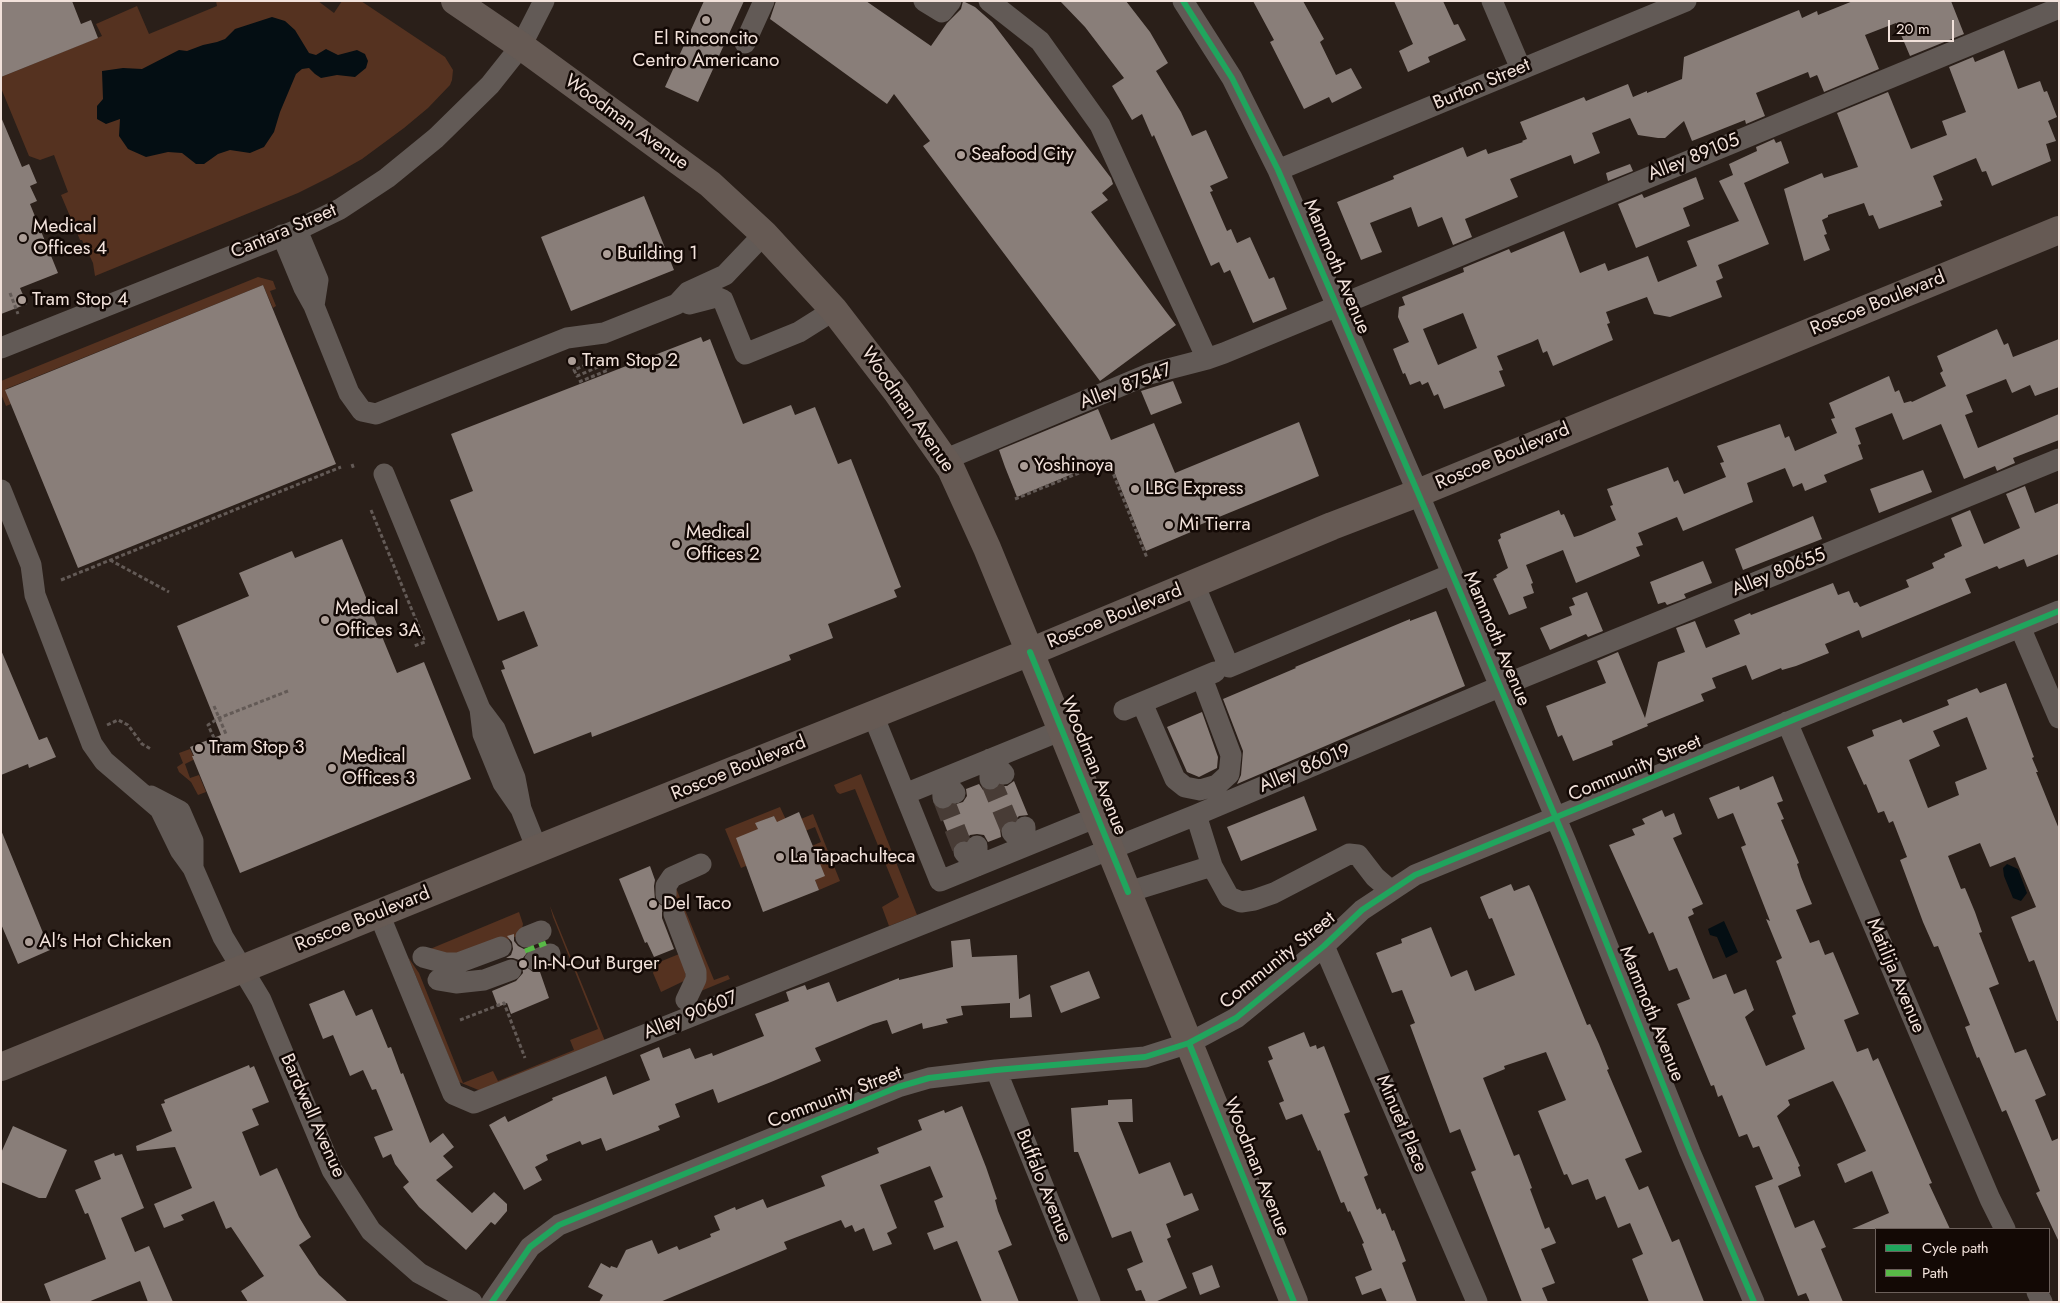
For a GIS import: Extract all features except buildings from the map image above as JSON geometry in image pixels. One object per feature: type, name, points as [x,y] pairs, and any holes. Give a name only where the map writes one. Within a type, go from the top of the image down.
[{"type":"main road","name":"Woodman Avenue","points":[[455,1],[521,46],[710,184],[764,234],[834,310],[898,392],[951,469],[987,548],[1098,817],[1294,1302]]},
{"type":"main road","name":"Roscoe Boulevard","points":[[1,1067],[537,849],[1030,652],[1332,526],[1418,493],[2059,230]]},
{"type":"street","name":"Cantara Street","points":[[1,348],[290,232],[340,209],[387,178],[436,138],[490,85],[521,46],[544,1]]},
{"type":"street","points":[[745,43],[764,1]]},
{"type":"street","points":[[924,1],[942,12],[951,1]]},
{"type":"street","points":[[989,1],[1040,40],[1100,126],[1207,359]]},
{"type":"street","name":"Mammoth Avenue","points":[[1183,1],[1232,78],[1278,170],[1418,493],[1555,818],[1690,1152],[1754,1302]]},
{"type":"street","points":[[1492,1],[1521,68]]},
{"type":"street","name":"Burton Street","points":[[1278,170],[1686,1]]},
{"type":"street","name":"Alley 89105","points":[[1336,306],[2055,12]]},
{"type":"street","points":[[290,232],[304,288],[314,306],[353,400],[362,411],[376,414],[567,338],[604,333],[677,304],[693,304],[712,298],[720,298],[725,303],[745,354],[799,332],[834,310]]},
{"type":"street","points":[[677,304],[688,292],[725,275],[764,234]]},
{"type":"street","name":"Alley 87547","points":[[944,460],[1149,374],[1207,359],[1336,306]]},
{"type":"street","name":"Alley 80655","points":[[1499,687],[2059,459]]},
{"type":"street","points":[[384,474],[480,709],[495,729],[515,778],[521,809],[537,849]]},
{"type":"street","name":"Bardwell Avenue","points":[[1,490],[31,565],[35,595],[92,744],[104,761],[160,809],[180,850],[193,868],[223,938],[265,1009],[332,1170],[371,1231],[419,1273],[472,1302]]},
{"type":"street","points":[[1202,678],[1231,755],[1229,774],[1217,785],[1200,790],[1185,787],[1175,779],[1133,707],[1202,678],[1452,574]]},
{"type":"street","points":[[1194,584],[1229,667]]},
{"type":"street","name":"Community Street","points":[[492,1302],[530,1247],[559,1225],[898,1087],[929,1078],[1145,1056],[1190,1043],[1236,1018],[1324,946],[1362,910],[1415,875],[2059,612]]},
{"type":"street","points":[[2020,627],[2059,718]]},
{"type":"street","name":"Alley 86019","points":[[1110,849],[1196,815],[1499,687]]},
{"type":"street","points":[[874,715],[940,881],[973,855],[1020,835],[1098,817]]},
{"type":"street","name":"Matilija Avenue","points":[[1786,722],[1990,1199],[2004,1228]]},
{"type":"street","points":[[905,794],[947,790],[995,771],[1062,730]]},
{"type":"street","points":[[1196,815],[1212,866],[1229,897],[1241,902],[1274,893],[1349,854],[1358,855],[1375,877],[1390,890]]},
{"type":"street","name":"Alley 90607","points":[[379,914],[453,1094],[474,1103],[1110,849]]},
{"type":"street","points":[[686,1000],[696,979],[696,972],[670,905],[666,886],[672,878],[701,864]]},
{"type":"street","points":[[1128,892],[1212,866]]},
{"type":"street","name":"Minuet Place","points":[[1324,946],[1477,1302]]},
{"type":"street","points":[[423,957],[445,963],[458,963],[501,947]]},
{"type":"street","points":[[438,980],[456,983],[484,980],[511,970]]},
{"type":"street","name":"Buffalo Avenue","points":[[996,1070],[1090,1302]]},
{"type":"path","points":[[10,292],[11,301],[18,314]]},
{"type":"path","points":[[579,382],[608,370],[605,364],[576,376],[574,370],[609,355]]},
{"type":"path","points":[[352,464],[354,470]]},
{"type":"path","points":[[1015,499],[1101,464],[1111,468],[1147,558]]},
{"type":"path","points":[[61,580],[341,467]]},
{"type":"path","points":[[371,510],[424,642],[414,646]]},
{"type":"path","points":[[110,560],[168,592]]},
{"type":"path","points":[[214,738],[208,725],[219,718],[288,691]]},
{"type":"path","points":[[214,706],[226,734]]},
{"type":"path","points":[[104,726],[118,720],[128,725],[142,744],[151,749]]},
{"type":"path","points":[[460,1020],[504,1003],[525,1058]]},
{"type":"shaded area","points":[[216,1],[318,1],[334,13],[342,1],[361,1],[445,57],[453,70],[452,80],[450,85],[428,108],[404,128],[362,159],[332,176],[298,193],[95,276],[93,263],[82,240],[80,240],[61,195],[68,192],[54,155],[40,160],[29,156],[1,88],[1,77],[102,36],[96,24],[137,6],[149,34],[217,6]]},
{"type":"shaded area","points":[[272,17],[285,21],[295,30],[309,53],[316,55],[326,49],[338,55],[357,50],[365,54],[368,61],[366,68],[355,77],[337,75],[321,78],[309,68],[302,69],[296,74],[274,132],[264,147],[250,153],[230,150],[218,154],[204,164],[196,164],[182,153],[168,152],[146,157],[128,149],[119,136],[120,119],[106,124],[97,119],[97,106],[103,99],[102,71],[123,68],[142,69],[179,50],[187,51],[217,42],[225,39],[235,29]]},
{"type":"shaded area","points":[[258,277],[273,281],[276,289],[270,291],[276,306],[273,308],[263,285],[6,389],[11,404],[6,406],[1,394],[1,381]]},
{"type":"shaded area","points":[[190,749],[195,759],[185,764],[190,778],[199,775],[206,792],[198,795],[191,782],[179,772],[177,767],[183,763],[179,753]]},
{"type":"shaded area","points":[[861,774],[917,915],[889,926],[882,907],[899,897],[855,789],[840,794],[834,785]]},
{"type":"shaded area","points":[[780,807],[788,824],[779,828],[774,816],[756,823],[760,835],[753,863],[741,868],[725,829]]},
{"type":"shaded area","points":[[813,814],[840,881],[819,890],[813,875],[807,848],[821,842],[815,827],[800,833],[796,821]]},
{"type":"shaded area","points":[[2007,864],[2018,869],[2027,893],[2021,901],[2013,898],[2004,876],[2003,868]]},
{"type":"shaded area","points":[[676,888],[714,980],[728,975],[730,979],[696,993],[680,911],[673,893]]},
{"type":"shaded area","points":[[550,906],[605,1041],[481,1091],[459,1082],[408,957],[419,973],[463,1083],[493,1071],[498,1081],[574,1050],[570,1040],[598,1029]]},
{"type":"shaded area","points":[[519,912],[523,924],[517,936],[470,955],[460,957],[430,949]]},
{"type":"shaded area","points":[[1724,921],[1738,952],[1726,958],[1717,937],[1710,935],[1708,929]]},
{"type":"shaded area","points":[[684,952],[686,980],[661,992],[653,973],[657,963]]},
{"type":"tunnel","points":[[990,779],[1012,832]]},
{"type":"tunnel","points":[[943,798],[964,852]]},
{"type":"marked path","points":[[525,951],[546,943]]},
{"type":"cycle path","points":[[1183,1],[1232,78],[1278,170],[1566,842],[1690,1152],[1754,1302]]},
{"type":"cycle path","points":[[492,1302],[530,1247],[559,1225],[898,1087],[929,1078],[1145,1057],[1189,1043],[1236,1018],[1324,946],[1362,910],[1415,875],[2059,611]]},
{"type":"cycle path","points":[[1030,652],[1128,892]]},
{"type":"cycle path","points":[[1189,1043],[1294,1302]]},
{"type":"place","name":"El Rinconcito Centro Americano","points":[[706,20]]},
{"type":"place","name":"Seafood City","points":[[961,155]]},
{"type":"place","name":"Medical Offices 4","points":[[23,238]]},
{"type":"place","name":"Building 1","points":[[607,254]]},
{"type":"place","name":"Tram Stop 4","points":[[22,300]]},
{"type":"place","name":"Tram Stop 2","points":[[572,361]]},
{"type":"place","name":"Yoshinoya","points":[[1024,466]]},
{"type":"place","name":"LBC Express","points":[[1135,489]]},
{"type":"place","name":"Mi Tierra","points":[[1169,525]]},
{"type":"place","name":"Medical Offices 2","points":[[676,544]]},
{"type":"place","name":"Medical Offices 3A","points":[[325,620]]},
{"type":"place","name":"Tram Stop 3","points":[[199,748]]},
{"type":"place","name":"Medical Offices 3","points":[[332,768]]},
{"type":"place","name":"La Tapachulteca","points":[[780,857]]},
{"type":"place","name":"Del Taco","points":[[653,904]]},
{"type":"place","name":"Al's Hot Chicken","points":[[29,942]]},
{"type":"place","name":"In-N-Out Burger","points":[[523,964]]}]
